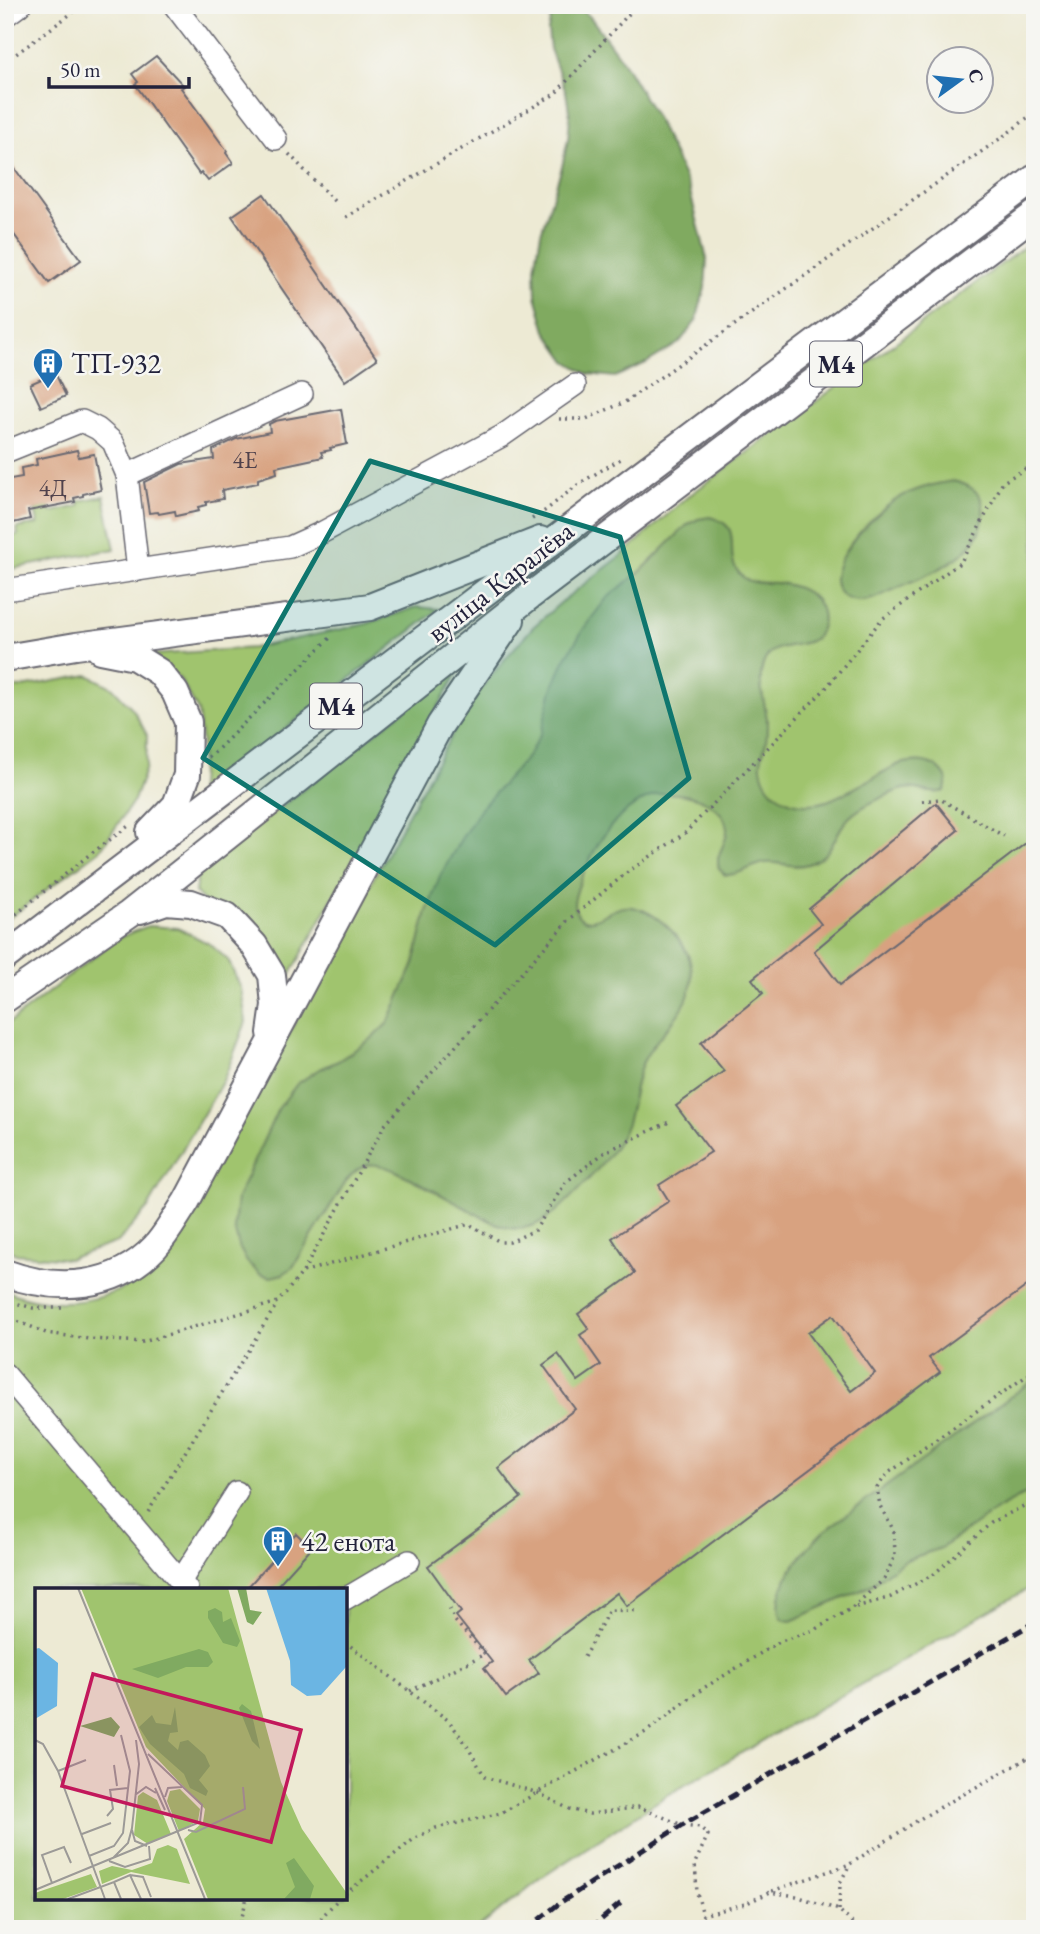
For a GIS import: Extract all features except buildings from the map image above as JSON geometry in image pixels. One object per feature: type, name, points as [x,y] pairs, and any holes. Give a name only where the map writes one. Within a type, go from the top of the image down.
[{"type":"main road","name":"вуліца Каралёва","points":[[5,957],[1035,178]]},
{"type":"main road","name":"вуліца Каралёва","points":[[5,999],[129,914],[526,599],[1035,214]]},
{"type":"main road","points":[[5,658],[370,607],[571,527]]},
{"type":"main road","points":[[5,1273],[31,1281],[78,1285],[108,1279],[133,1265],[156,1246],[186,1202],[439,724],[526,599]]},
{"type":"main road","points":[[76,646],[135,657],[159,672],[175,692],[188,722],[187,775],[176,805],[101,885]]},
{"type":"main road","points":[[129,914],[166,901],[191,903],[227,916],[254,944],[272,975],[275,1005],[270,1047]]},
{"type":"street","points":[[5,16],[20,5]]},
{"type":"street","points":[[174,5],[276,139]]},
{"type":"street","points":[[5,590],[290,547],[502,436],[575,385]]},
{"type":"street","points":[[127,475],[302,394]]},
{"type":"street","points":[[5,452],[82,421],[98,429],[113,442],[127,475],[138,570]]},
{"type":"street","points":[[5,1374],[184,1585],[237,1492]]},
{"type":"street","points":[[346,1598],[409,1561]]},
{"type":"path","points":[[5,62],[83,5]]},
{"type":"path","points":[[346,217],[555,94],[636,5]]},
{"type":"path","points":[[526,420],[586,419],[625,402],[1035,112]]},
{"type":"path","points":[[276,139],[335,202]]},
{"type":"path","points":[[527,522],[625,456]]},
{"type":"path","points":[[137,1530],[278,1302],[303,1272],[384,1126],[570,919],[629,871],[685,833],[825,690],[882,619],[961,562],[1003,482],[1035,463]]},
{"type":"path","points":[[922,801],[940,799],[1004,836]]},
{"type":"path","points":[[303,1272],[469,1224],[500,1242],[510,1242],[535,1230],[566,1182],[605,1152],[669,1122]]},
{"type":"path","points":[[5,1316],[46,1333],[144,1342],[278,1302]]},
{"type":"path","points":[[346,1893],[415,1838],[436,1828],[501,1813],[646,1732],[702,1689],[781,1641],[814,1630],[852,1608],[884,1579],[895,1556],[894,1531],[880,1506],[877,1488],[887,1474],[1035,1370]]},
{"type":"path","points":[[852,1608],[891,1597],[934,1574],[991,1523],[1035,1500]]},
{"type":"path","points":[[410,1691],[485,1654],[455,1621],[449,1607]]},
{"type":"path","points":[[584,1657],[609,1610],[639,1611]]},
{"type":"path","points":[[346,1643],[449,1721],[485,1777],[538,1793],[569,1810],[590,1814],[639,1807],[682,1825],[700,1827],[708,1835],[695,1863],[697,1893],[703,1915]]},
{"type":"path","points":[[671,1929],[695,1924],[703,1915],[745,1904],[770,1892],[850,1864],[923,1817],[1035,1754]]},
{"type":"path","points":[[839,1910],[840,1883],[850,1864]]},
{"type":"path","points":[[770,1892],[796,1896],[839,1910],[858,1929]]},
{"type":"path","points":[[239,1929],[246,1899]]},
{"type":"path","points":[[311,1929],[338,1899]]},
{"type":"highlighted area","points":[[370,461],[620,537],[689,778],[495,945],[203,758]]},
{"type":"green space","points":[[565,5],[579,7],[591,18],[624,63],[654,114],[689,188],[707,259],[705,288],[696,321],[679,343],[646,363],[615,377],[588,374],[567,361],[546,331],[536,296],[535,268],[541,233],[568,139],[570,117],[566,92],[550,49],[548,30],[551,17]]},
{"type":"green space","points":[[1035,239],[1035,1585],[666,1796],[541,1878],[477,1929],[5,1929],[5,1290],[44,1301],[87,1300],[108,1295],[127,1286],[159,1261],[194,1207],[456,727],[478,692],[533,627],[621,556],[686,498]]},
{"type":"green space","points":[[953,481],[972,489],[982,500],[983,522],[978,536],[969,548],[944,566],[876,598],[857,601],[842,595],[836,584],[836,571],[842,557],[863,528],[903,495]]},
{"type":"green space","points":[[104,496],[115,549],[5,570],[5,537],[18,535],[17,528],[38,524],[35,509],[49,506],[51,512],[80,506],[79,501]]},
{"type":"green space","points":[[710,517],[728,527],[733,559],[742,576],[754,582],[784,584],[804,590],[818,603],[822,613],[822,625],[812,640],[777,649],[769,654],[764,662],[761,683],[767,725],[761,767],[769,787],[795,803],[817,803],[845,793],[899,764],[926,762],[938,768],[947,779],[945,791],[931,792],[908,788],[868,805],[846,821],[823,856],[808,864],[797,866],[765,863],[730,875],[725,875],[718,865],[727,829],[718,810],[709,804],[686,795],[663,794],[653,796],[628,810],[609,829],[594,851],[576,893],[576,910],[584,920],[594,919],[624,907],[645,911],[656,917],[683,945],[691,965],[692,981],[683,1007],[643,1062],[627,1123],[607,1158],[552,1215],[529,1227],[518,1228],[491,1221],[388,1168],[375,1164],[363,1166],[346,1181],[293,1267],[283,1274],[271,1277],[260,1274],[247,1262],[239,1247],[234,1228],[237,1198],[278,1109],[297,1084],[371,1039],[388,1023],[414,964],[426,914],[440,876],[482,807],[528,756],[541,733],[552,689],[564,661],[584,628],[607,598],[641,571],[687,525]]},
{"type":"green space","points":[[417,607],[439,609],[198,797],[202,745],[198,711],[180,679],[149,655],[253,648],[366,624]]},
{"type":"green space","points":[[461,666],[283,988],[195,892],[198,872]]},
{"type":"green space","points":[[88,675],[112,687],[133,709],[147,735],[146,767],[134,800],[101,849],[5,921],[5,690]]},
{"type":"green space","points":[[148,926],[178,928],[210,944],[228,960],[241,988],[246,1022],[224,1079],[148,1208],[118,1242],[68,1259],[16,1254],[5,1248],[5,1026],[118,938]]},
{"type":"green space","points":[[1035,1379],[1035,1489],[999,1508],[941,1548],[906,1560],[860,1591],[791,1621],[781,1617],[779,1606],[785,1582],[799,1558],[824,1531]]},
{"type":"railway","points":[[527,1929],[561,1902],[682,1825],[1035,1622]]},
{"type":"railway","points":[[590,1929],[621,1903]]},
{"type":"place","name":"ТП-932","points":[[48,390]]},
{"type":"place","name":"42 енота","points":[[278,1568]]}]
